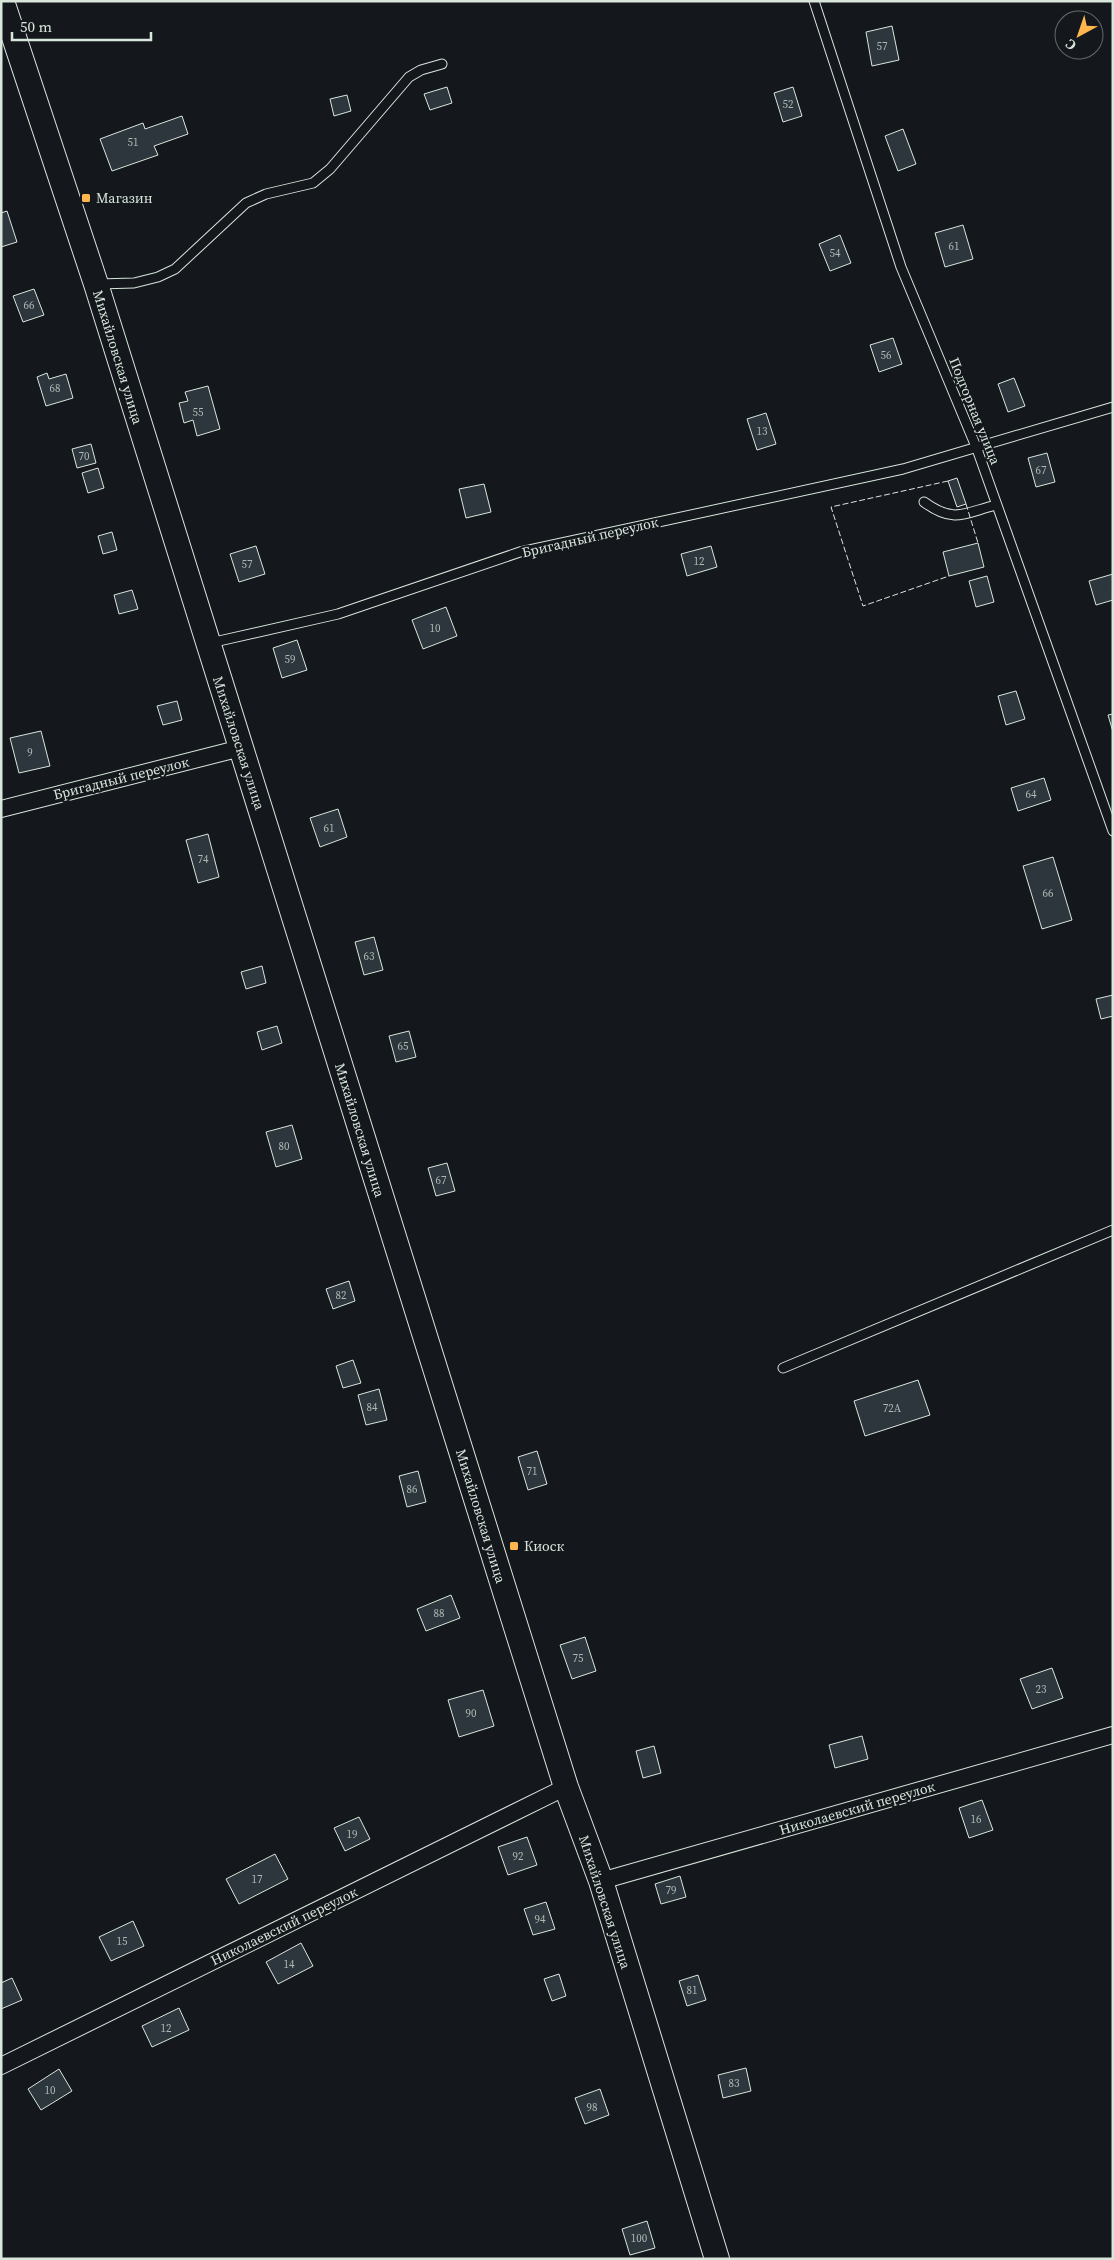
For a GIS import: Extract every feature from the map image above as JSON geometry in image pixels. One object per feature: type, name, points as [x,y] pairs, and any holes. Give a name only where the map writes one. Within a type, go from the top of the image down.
[{"type":"street","name":"Михайловская улица","points":[[2,1],[96,284],[566,1788],[601,1881],[717,2259]]},
{"type":"street","name":"Бригадный переулок","points":[[1,809],[241,748]]},
{"type":"street","name":"Николаевский переулок","points":[[601,1881],[1113,1735]]},
{"type":"street","name":"Николаевский переулок","points":[[1,2066],[566,1788]]},
{"type":"lane","name":"Подгорная улица","points":[[814,1],[901,267],[977,448],[1113,831]]},
{"type":"lane","points":[[96,284],[134,283],[158,278],[175,269],[246,203],[266,194],[313,183],[330,169],[409,77],[421,70],[442,64]]},
{"type":"lane","name":"Бригадный переулок","points":[[207,643],[338,614],[520,552],[903,469],[1113,407]]},
{"type":"lane","points":[[924,502],[939,513],[951,516],[996,505]]},
{"type":"lane","points":[[783,1368],[1113,1230]]},
{"type":"building","points":[[892,26],[899,60],[872,66],[866,32]]},
{"type":"building","points":[[447,87],[452,103],[430,110],[424,94]]},
{"type":"building","points":[[793,87],[802,116],[783,122],[774,93]]},
{"type":"building","points":[[347,95],[351,111],[334,116],[330,99]]},
{"type":"building","points":[[182,116],[188,134],[154,146],[158,155],[112,171],[100,139],[143,123],[145,129]]},
{"type":"building","points":[[903,129],[916,164],[898,171],[885,136]]},
{"type":"building","points":[[7,211],[17,242],[1,247],[1,213]]},
{"type":"building","points":[[963,225],[973,259],[945,267],[935,233]]},
{"type":"building","points":[[840,235],[851,263],[830,271],[819,244]]},
{"type":"building","points":[[34,289],[44,315],[23,322],[13,296]]},
{"type":"building","points":[[893,338],[902,364],[879,372],[870,345]]},
{"type":"building","points":[[47,373],[49,379],[66,374],[73,398],[46,406],[37,377]]},
{"type":"building","points":[[1014,378],[1025,406],[1008,412],[998,384]]},
{"type":"building","points":[[208,386],[220,429],[197,436],[193,420],[184,423],[179,403],[188,401],[185,392]]},
{"type":"building","points":[[766,413],[776,444],[757,450],[747,419]]},
{"type":"building","points":[[91,444],[96,463],[77,468],[72,449]]},
{"type":"building","points":[[1047,453],[1055,482],[1036,487],[1028,458]]},
{"type":"building","points":[[98,468],[104,488],[88,493],[82,473]]},
{"type":"building","points":[[957,478],[966,504],[957,507],[948,481]]},
{"type":"building","points":[[484,484],[491,512],[466,518],[459,489]]},
{"type":"building","points":[[112,532],[117,550],[103,554],[98,536]]},
{"type":"building","points":[[978,543],[984,567],[949,576],[943,552]]},
{"type":"building","points":[[256,546],[265,574],[239,582],[230,554]]},
{"type":"building","points":[[711,546],[717,567],[687,576],[681,554]]},
{"type":"building","points":[[1113,574],[1113,600],[1096,605],[1089,581]]},
{"type":"building","points":[[987,576],[994,602],[976,607],[969,581]]},
{"type":"building","points":[[132,590],[138,609],[119,614],[114,595]]},
{"type":"building","points":[[446,607],[457,636],[423,649],[412,620]]},
{"type":"building","points":[[297,640],[307,670],[282,678],[273,648]]},
{"type":"building","points":[[1016,691],[1025,719],[1006,725],[998,696]]},
{"type":"building","points":[[177,701],[182,720],[163,725],[157,706]]},
{"type":"building","points":[[1113,714],[1113,732],[1108,715]]},
{"type":"building","points":[[41,731],[50,766],[19,773],[10,738]]},
{"type":"building","points":[[1044,778],[1051,800],[1018,811],[1011,788]]},
{"type":"building","points":[[338,809],[347,837],[320,847],[310,818]]},
{"type":"building","points":[[208,834],[219,877],[198,883],[186,840]]},
{"type":"building","points":[[1053,857],[1072,920],[1042,929],[1023,866]]},
{"type":"building","points":[[374,937],[383,970],[364,975],[355,942]]},
{"type":"building","points":[[262,966],[266,983],[246,989],[241,972]]},
{"type":"building","points":[[1113,995],[1113,1016],[1101,1019],[1096,999]]},
{"type":"building","points":[[277,1026],[282,1043],[262,1050],[257,1032]]},
{"type":"building","points":[[409,1031],[416,1057],[396,1062],[389,1036]]},
{"type":"building","points":[[292,1125],[302,1159],[276,1167],[266,1132]]},
{"type":"building","points":[[447,1163],[455,1191],[436,1196],[428,1168]]},
{"type":"building","points":[[349,1281],[355,1301],[333,1309],[326,1289]]},
{"type":"building","points":[[353,1360],[361,1383],[343,1388],[336,1366]]},
{"type":"building","points":[[918,1380],[930,1415],[865,1436],[854,1401]]},
{"type":"building","points":[[379,1389],[387,1420],[366,1425],[358,1395]]},
{"type":"building","points":[[537,1451],[547,1484],[528,1490],[518,1457]]},
{"type":"building","points":[[418,1471],[426,1502],[407,1507],[399,1476]]},
{"type":"building","points":[[451,1595],[460,1618],[426,1631],[417,1609]]},
{"type":"building","points":[[585,1637],[596,1671],[572,1679],[560,1645]]},
{"type":"building","points":[[1052,1668],[1063,1698],[1032,1709],[1020,1679]]},
{"type":"building","points":[[483,1690],[494,1726],[459,1737],[448,1700]]},
{"type":"building","points":[[862,1736],[868,1759],[835,1768],[829,1745]]},
{"type":"building","points":[[654,1746],[661,1773],[643,1778],[636,1751]]},
{"type":"building","points":[[982,1800],[993,1830],[969,1838],[959,1808]]},
{"type":"building","points":[[359,1817],[370,1839],[345,1851],[334,1828]]},
{"type":"building","points":[[527,1837],[537,1865],[508,1875],[498,1847]]},
{"type":"building","points":[[275,1854],[288,1879],[239,1904],[226,1879]]},
{"type":"building","points":[[680,1876],[686,1897],[661,1904],[655,1884]]},
{"type":"building","points":[[546,1902],[555,1929],[533,1935],[524,1909]]},
{"type":"building","points":[[133,1921],[144,1946],[111,1961],[99,1937]]},
{"type":"building","points":[[301,1943],[313,1966],[278,1984],[266,1962]]},
{"type":"building","points":[[559,1974],[566,1996],[552,2001],[544,1979]]},
{"type":"building","points":[[698,1975],[706,2000],[687,2006],[679,1981]]},
{"type":"building","points":[[12,1978],[22,2000],[1,2009],[1,1983]]},
{"type":"building","points":[[179,2008],[189,2030],[152,2047],[142,2026]]},
{"type":"building","points":[[746,2068],[751,2091],[723,2098],[718,2075]]},
{"type":"building","points":[[59,2069],[72,2091],[41,2110],[28,2089]]},
{"type":"building","points":[[600,2089],[609,2115],[585,2124],[575,2098]]},
{"type":"building","points":[[647,2221],[655,2248],[630,2255],[622,2229]]},
{"type":"fence","points":[[948,481],[831,507],[863,606],[949,576]]},
{"type":"fence","points":[[966,504],[978,543]]},
{"type":"place","name":"Магазин","points":[[86,198]]},
{"type":"place","name":"Киоск","points":[[514,1546]]}]
